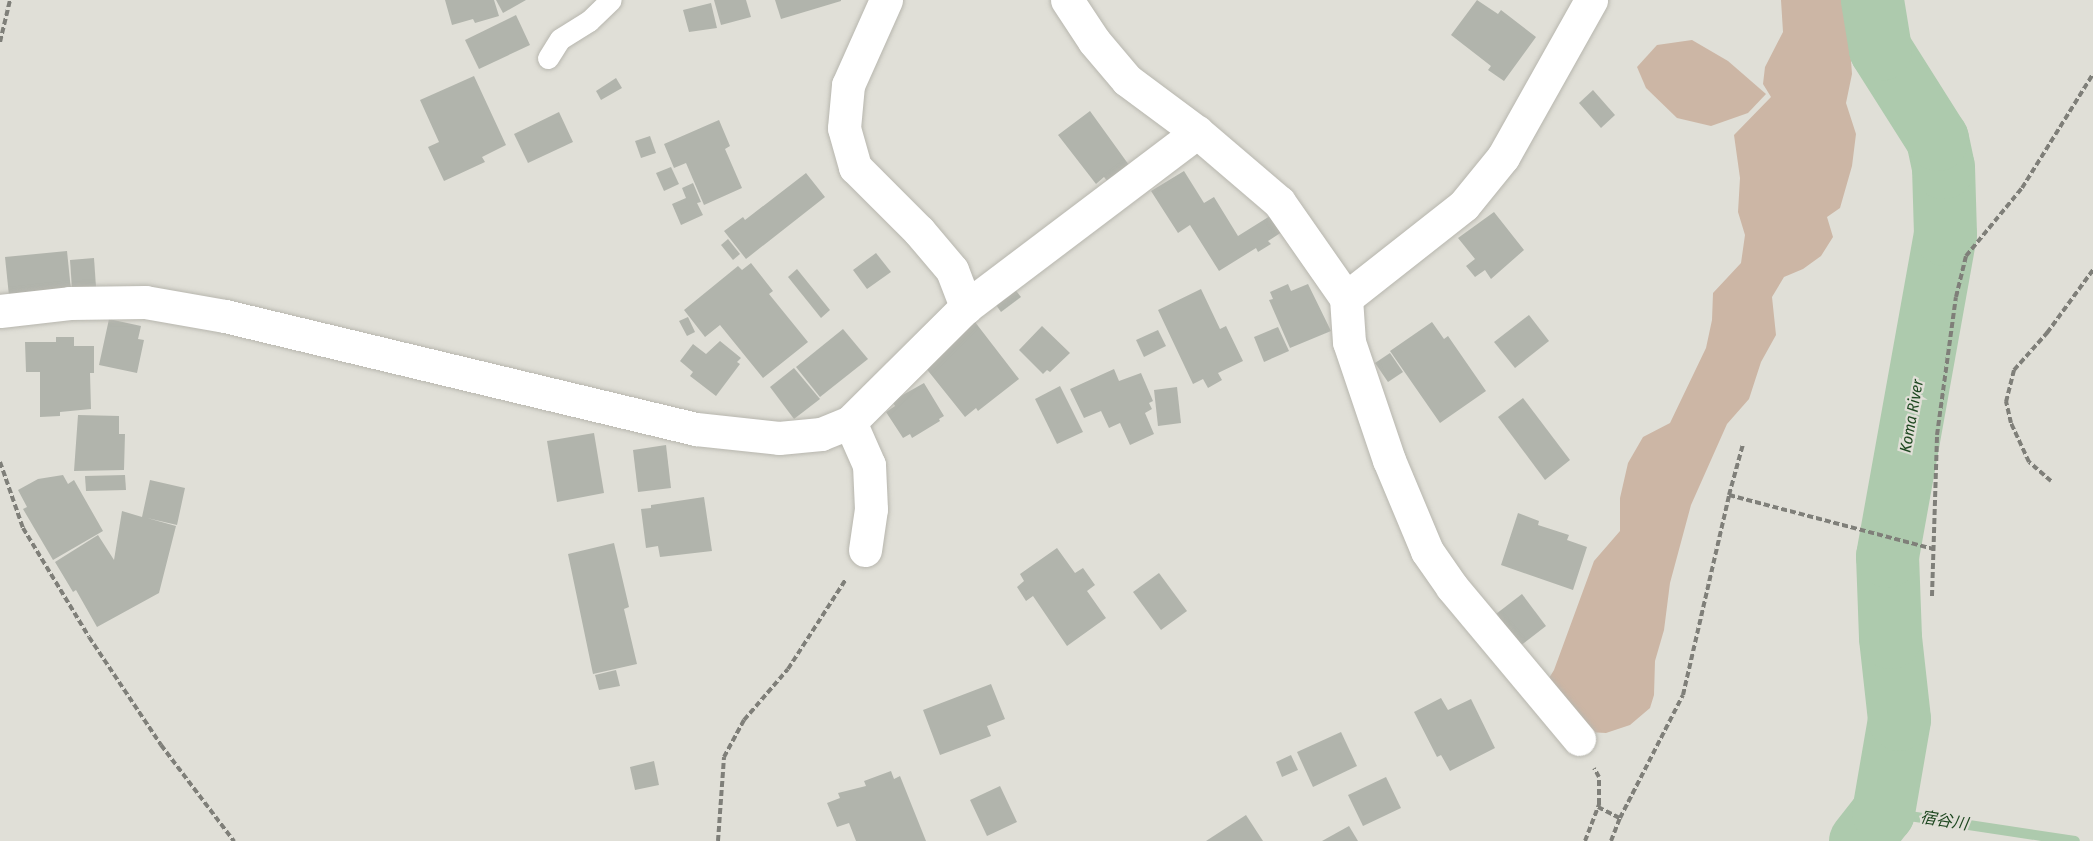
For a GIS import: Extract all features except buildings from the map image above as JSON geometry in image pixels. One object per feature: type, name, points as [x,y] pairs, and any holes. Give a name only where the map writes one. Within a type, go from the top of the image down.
[{"type":"street","points":[[886,0],[848,85],[844,128],[855,167],[920,231],[952,270],[966,307]]},
{"type":"street","points":[[1067,0],[1094,41],[1127,80],[1197,132],[1279,202],[1346,298],[1349,342],[1389,460],[1427,551],[1452,587],[1580,739]]},
{"type":"street","points":[[1346,298],[1464,205],[1503,157],[1591,0]]},
{"type":"street","points":[[0,311],[70,303],[146,302],[225,316],[696,429],[779,438],[821,434],[850,422],[966,307],[1197,132]]},
{"type":"street","points":[[850,422],[869,465],[871,509],[865,550]]},
{"type":"lane","points":[[548,58],[560,39],[589,21],[611,0]]},
{"type":"path","points":[[0,42],[10,0]]},
{"type":"path","points":[[1932,596],[1937,435],[1956,297],[1966,256],[2022,188],[2093,74]]},
{"type":"path","points":[[2051,481],[2029,462],[2011,423],[2006,402],[2014,370],[2047,333],[2093,270]]},
{"type":"path","points":[[1611,841],[1620,818],[1683,695],[1743,444]]},
{"type":"path","points":[[0,462],[23,528],[89,637],[161,745],[234,841]]},
{"type":"path","points":[[1729,495],[1933,549]]},
{"type":"path","points":[[718,841],[724,757],[744,720],[788,669],[865,550]]},
{"type":"path","points":[[1580,739],[1599,777],[1598,807],[1585,841]]},
{"type":"path","points":[[1598,807],[1620,818]]},
{"type":"shaded area","points":[[1781,0],[1853,0],[1864,17],[1850,47],[1852,74],[1846,103],[1856,134],[1852,166],[1840,208],[1827,217],[1833,237],[1821,256],[1803,269],[1784,277],[1772,297],[1776,335],[1761,362],[1749,399],[1727,424],[1691,505],[1670,583],[1664,630],[1655,661],[1654,695],[1650,708],[1630,725],[1606,733],[1588,732],[1546,683],[1554,670],[1594,561],[1620,531],[1620,498],[1628,463],[1643,437],[1670,423],[1706,348],[1712,320],[1713,293],[1741,263],[1745,235],[1738,212],[1740,178],[1734,135],[1771,97],[1763,84],[1765,67],[1783,32]]},
{"type":"shaded area","points":[[1692,40],[1728,61],[1766,94],[1748,113],[1711,126],[1677,118],[1646,88],[1637,67],[1657,45]]},
{"type":"waterway","name":"Koma River","points":[[1860,841],[1883,812],[1899,719],[1890,637],[1887,556],[1945,234],[1943,167],[1937,139],[1880,49],[1872,0]]},
{"type":"waterway","name":"宿谷川","points":[[1883,812],[2075,841]]}]
